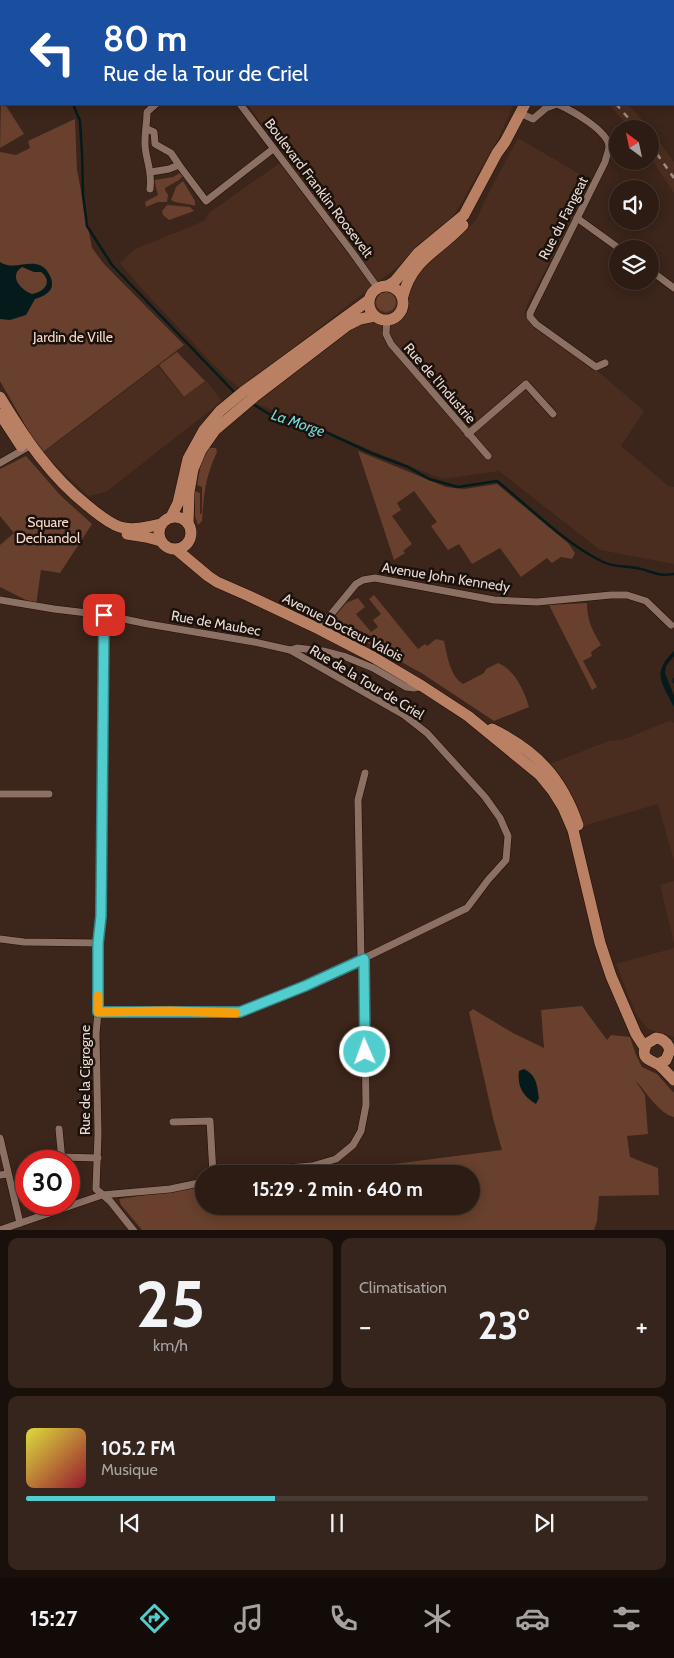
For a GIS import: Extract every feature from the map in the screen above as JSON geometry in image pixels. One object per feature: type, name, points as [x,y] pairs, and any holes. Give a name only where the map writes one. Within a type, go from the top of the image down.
[{"type":"main road","points":[[389,285],[400,291],[404,304],[401,312],[395,318],[380,319],[374,316],[368,306],[371,293],[377,287],[389,285],[395,281],[418,253],[464,215],[523,108]]},
{"type":"main road","points":[[402,296],[410,275],[417,265],[459,229],[477,206],[502,158],[505,142]]},
{"type":"main road","points":[[191,539],[185,547],[177,550],[165,546],[159,536],[178,503],[186,465],[204,430],[231,401],[368,300]]},
{"type":"main road","points":[[188,523],[189,492],[193,469],[201,450],[215,430],[254,397],[348,325],[360,319],[374,316]]},
{"type":"main road","points":[[0,397],[27,447],[65,486],[99,515],[121,527],[131,528],[144,528],[177,516],[184,518],[191,528],[191,539],[201,570]]},
{"type":"main road","points":[[0,414],[55,486],[94,520],[116,531],[146,536],[161,541]]},
{"type":"main road","name":"Avenue Docteur Valois","points":[[177,550],[216,582],[319,629],[374,657],[468,716],[500,732],[530,752],[549,769],[571,804],[580,828],[592,885],[592,908],[600,943],[611,976],[636,1034],[645,1048]]},
{"type":"main road","name":"Avenue Docteur Valois","points":[[629,1015],[642,1030],[664,1038]]},
{"type":"main road","points":[[674,1072],[671,1050],[664,1038],[649,1042],[645,1048],[646,1058],[658,1064],[674,1080]]},
{"type":"main road","points":[[658,1064],[666,1060],[671,1050]]},
{"type":"street","name":"Boulevard Franklin Roosevelt","points":[[241,105],[377,287]]},
{"type":"street","name":"Rue du Fangeat","points":[[523,108],[533,119],[546,108],[554,105]]},
{"type":"street","name":"Rue du Fangeat","points":[[560,105],[573,110],[606,138],[609,147],[605,162],[532,308],[530,318],[596,366],[605,362]]},
{"type":"street","points":[[146,106],[147,129],[145,142],[151,172],[150,189]]},
{"type":"street","points":[[147,129],[154,132],[156,144],[171,153],[206,201],[273,148]]},
{"type":"street","points":[[151,172],[179,165]]},
{"type":"street","points":[[577,218],[609,241]]},
{"type":"street","points":[[659,277],[674,288]]},
{"type":"street","name":"Rue de l'Industrie","points":[[387,320],[386,334],[391,344],[488,456]]},
{"type":"street","points":[[468,434],[526,384],[553,414]]},
{"type":"street","points":[[0,463],[27,447]]},
{"type":"street","name":"Avenue John Kennedy","points":[[319,629],[356,584],[363,580],[374,578],[494,600],[536,602],[611,594],[627,595],[646,601],[671,625]]},
{"type":"street","name":"Rue de Maubec","points":[[0,600],[104,615],[290,650],[297,648],[323,651],[346,657],[373,668],[406,686],[414,688],[422,686]]},
{"type":"street","name":"Rue de la Cigrogne","points":[[102,1196],[96,1189],[98,1158],[96,1034],[98,1012],[98,943],[101,916],[104,615]]},
{"type":"street","name":"Rue de la Tour de Criel","points":[[98,1012],[240,1012],[363,960],[467,908],[506,860],[508,836],[500,818],[485,797],[427,733],[404,715],[290,650]]},
{"type":"street","points":[[315,1165],[336,1159],[353,1145],[361,1131],[366,1105],[358,800],[365,772]]},
{"type":"street","points":[[0,794],[49,794]]},
{"type":"street","points":[[0,939],[24,942],[98,943]]},
{"type":"street","points":[[173,1122],[210,1121],[212,1165]]},
{"type":"street","points":[[60,1129],[61,1150]]},
{"type":"street","points":[[0,1138],[20,1223]]},
{"type":"street","points":[[80,1158],[98,1158]]},
{"type":"street","points":[[0,1175],[8,1174]]},
{"type":"street","points":[[0,1230],[102,1196],[170,1189],[195,1184]]},
{"type":"street","points":[[102,1196],[110,1201],[134,1230]]},
{"type":"shaded area","points":[[248,105],[514,105],[498,139],[452,219],[396,268],[241,389],[209,360],[120,263],[135,249],[204,221],[209,213],[287,158]]},
{"type":"shaded area","points":[[610,105],[629,105],[642,120],[622,120]]},
{"type":"shaded area","points":[[518,138],[592,181],[527,305],[524,316],[545,334],[548,334],[601,374],[644,411],[621,446],[670,487],[674,487],[674,564],[600,550],[499,471],[442,479],[255,403],[363,310],[461,236],[476,220]]},
{"type":"shaded area","points":[[659,141],[674,162],[674,193],[659,170]]},
{"type":"shaded area","points":[[158,366],[184,398],[206,380],[222,401],[106,492],[88,496],[43,453]]},
{"type":"shaded area","points":[[671,720],[674,723],[674,861],[658,804],[583,826],[550,764],[608,741],[625,739]]},
{"type":"shaded area","points":[[674,881],[674,943],[660,885]]},
{"type":"shaded area","points":[[674,948],[674,1037],[648,1029],[636,1014],[616,964]]},
{"type":"green space","points":[[1,105],[6,105],[24,134],[0,148]]},
{"type":"green space","name":"Jardin de Ville","points":[[75,119],[77,170],[92,248],[104,264],[184,345],[43,452],[32,437],[0,381],[0,152],[16,155],[30,148],[28,141]]},
{"type":"green space","points":[[182,172],[184,175],[179,180],[165,188],[168,195],[167,202],[158,202],[146,207],[145,202],[158,195],[154,180],[173,177]]},
{"type":"green space","points":[[183,181],[195,201],[195,206],[171,200],[176,187]]},
{"type":"green space","points":[[167,205],[190,207],[194,211],[169,220],[163,215],[162,211]]},
{"type":"green space","points":[[386,292],[393,295],[396,302],[393,309],[386,312],[379,309],[376,302],[379,295]]},
{"type":"green space","points":[[177,352],[205,381],[184,397],[159,365]]},
{"type":"green space","points":[[209,448],[216,448],[217,452],[206,486],[202,521],[198,525],[195,516],[195,491],[200,493],[200,514],[202,513],[202,487],[197,485],[201,463]]},
{"type":"green space","points":[[358,451],[446,487],[464,489],[497,484],[568,543],[575,553],[572,559],[561,557],[552,563],[547,558],[521,577],[500,548],[472,564],[459,544],[448,550],[431,526],[437,522],[414,491],[397,503],[401,510],[392,516],[412,544],[403,551],[405,553],[394,560]]},
{"type":"green space","name":"Square Dechandol","points":[[26,456],[61,496],[92,524],[60,573],[41,570],[36,605],[0,587],[0,545],[14,533],[0,516],[0,469]]},
{"type":"green space","points":[[374,595],[418,649],[425,644],[427,646],[436,639],[444,641],[452,671],[463,684],[498,663],[509,670],[514,676],[521,687],[529,707],[494,721],[423,674],[330,622],[346,603],[358,598],[365,607],[356,614],[371,632],[378,627],[373,620],[381,614],[369,599]]},
{"type":"green space","points":[[587,603],[591,625],[601,645],[591,652],[592,656],[583,661],[597,687],[592,690],[549,605]]},
{"type":"green space","points":[[582,1006],[607,1040],[611,1035],[630,1037],[642,1067],[657,1074],[674,1093],[674,1117],[663,1112],[635,1080],[645,1095],[648,1134],[627,1136],[630,1157],[658,1168],[659,1195],[599,1196],[597,1221],[594,1230],[142,1230],[121,1205],[119,1199],[195,1187],[195,1215],[480,1215],[480,1165],[386,1165],[502,1150],[469,1012],[473,1009],[513,1033],[544,1048],[541,1010]]},
{"type":"water","points":[[0,262],[13,266],[32,264],[44,268],[51,280],[51,289],[44,296],[35,299],[26,315],[10,320],[0,319]],"holes":[[[22,267],[34,272],[41,272],[45,275],[47,282],[44,289],[32,294],[20,286],[16,274]]]},
{"type":"water","points":[[674,651],[674,656],[666,666],[665,673],[674,696],[674,707],[663,685],[661,672],[667,659]]},
{"type":"water","points":[[524,1069],[532,1074],[536,1081],[539,1098],[536,1104],[524,1094],[520,1086],[519,1071]]},
{"type":"waterway","name":"La Morge","points":[[73,105],[80,121],[83,195],[87,226],[112,265],[236,394]]},
{"type":"waterway","name":"La Morge","points":[[251,403],[269,414],[328,433],[371,453],[408,467],[429,479],[458,487],[497,481],[561,535],[603,562],[659,574],[674,574]]},
{"type":"railway","points":[[617,105],[630,120]]},
{"type":"railway","points":[[659,157],[674,178]]},
{"type":"slow traffic","points":[[98,996],[98,1012],[170,1011],[236,1013]]},
{"type":"route","points":[[104,615],[101,916],[98,943],[98,1012],[240,1012],[277,998],[364,959],[365,1052]]}]
